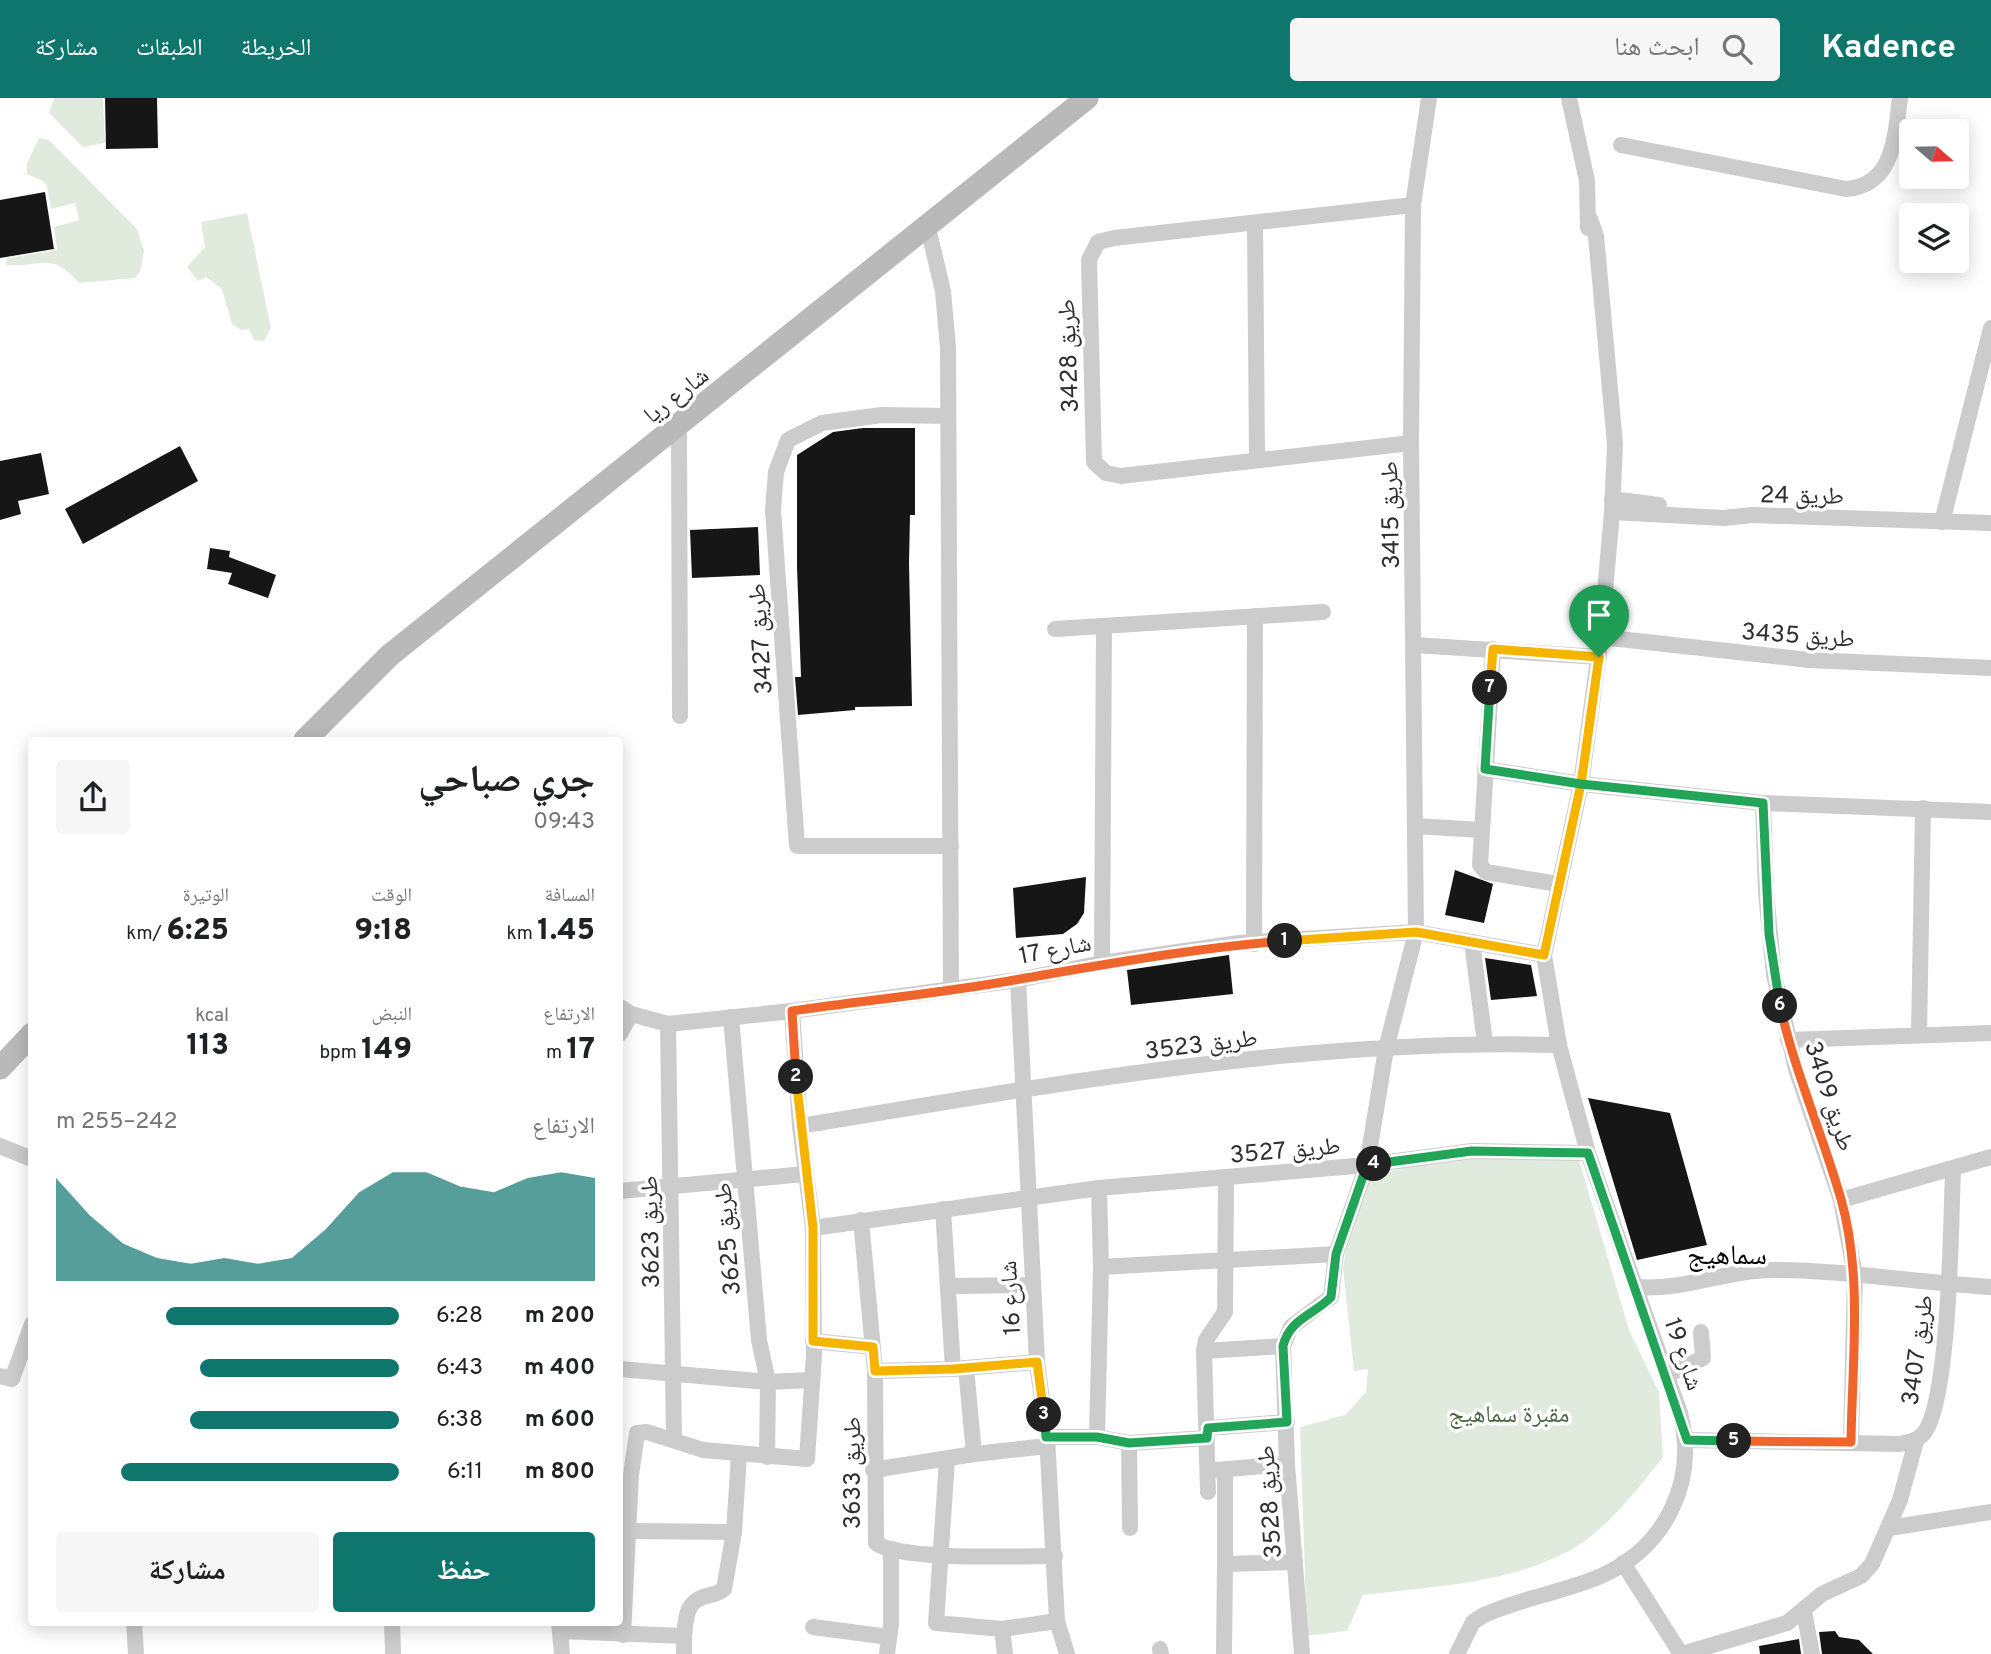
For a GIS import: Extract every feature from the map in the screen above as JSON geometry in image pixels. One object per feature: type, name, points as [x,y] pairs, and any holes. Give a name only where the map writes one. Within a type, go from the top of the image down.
[{"type":"main road","name":"شارع ريا","points":[[308,737],[390,655],[928,228],[1087,98]]},
{"type":"main road","points":[[0,1068],[28,1038]]},
{"type":"street","name":"طريق 3415","points":[[1367,1165],[1386,1049],[1416,932],[1413,205],[1429,98]]},
{"type":"street","points":[[1544,955],[1581,784],[1599,657],[1615,444],[1596,236],[1590,219],[1581,143],[1569,98]]},
{"type":"street","points":[[1621,145],[1846,189],[1861,188],[1881,173],[1888,163],[1893,148],[1900,98]]},
{"type":"street","name":"طريق 3428","points":[[1412,443],[1121,475],[1106,473],[1094,462],[1088,260],[1098,242],[1114,238],[1413,205]]},
{"type":"street","points":[[1255,223],[1257,459]]},
{"type":"street","points":[[928,228],[943,291],[948,348],[951,988]]},
{"type":"street","points":[[1942,522],[1991,328]]},
{"type":"street","name":"طريق 3427","points":[[947,415],[882,415],[822,423],[788,440],[776,472],[774,510],[797,846],[951,846]]},
{"type":"street","points":[[679,426],[680,716]]},
{"type":"street","name":"طريق 24","points":[[1612,506],[1752,515],[1991,523]]},
{"type":"street","points":[[1055,629],[1323,611]]},
{"type":"street","points":[[1254,944],[1255,616]]},
{"type":"street","points":[[1102,963],[1104,626]]},
{"type":"street","name":"طريق 3435","points":[[1601,637],[1798,659],[1991,668]]},
{"type":"street","points":[[1415,645],[1599,657]]},
{"type":"street","points":[[1493,649],[1480,865],[1486,872],[1558,884]]},
{"type":"street","points":[[1485,769],[1581,784],[1763,803],[1991,812]]},
{"type":"street","name":"طريق 3409","points":[[1763,803],[1769,934],[1788,1040],[1841,1200],[1855,1275],[1851,1442]]},
{"type":"street","points":[[1919,1035],[1923,808]]},
{"type":"street","points":[[1415,826],[1481,830]]},
{"type":"street","name":"شارع 17","points":[[625,1010],[668,1024],[792,1011],[1018,980],[1102,963],[1254,944],[1416,932],[1544,955]]},
{"type":"street","points":[[1472,942],[1485,1043]]},
{"type":"street","name":"شارع 19","points":[[1457,1654],[1473,1622],[1484,1615],[1582,1583],[1623,1563],[1639,1551],[1665,1520],[1687,1468],[1687,1440],[1667,1375],[1588,1153],[1559,1045],[1544,955]]},
{"type":"street","name":"شارع 16","points":[[1018,980],[1037,1362],[1047,1441],[1057,1621],[1067,1654]]},
{"type":"street","points":[[623,1634],[628,1531],[625,1475],[638,1433],[647,1432],[703,1450],[807,1459],[813,1341],[813,1228],[800,1126],[792,1011]]},
{"type":"street","name":"طريق 3625","points":[[731,1017],[759,1340],[768,1382],[767,1457]]},
{"type":"street","name":"طريق 3623","points":[[668,1024],[674,1440]]},
{"type":"street","points":[[1788,1040],[1991,1033]]},
{"type":"street","name":"طريق 3523","points":[[800,1126],[1022,1089],[1245,1061],[1485,1043],[1559,1045]]},
{"type":"street","points":[[0,1146],[28,1157]]},
{"type":"street","name":"طريق 3527","points":[[813,1228],[1099,1188],[1367,1165],[1472,1151],[1588,1153]]},
{"type":"street","points":[[1841,1200],[1991,1157]]},
{"type":"street","points":[[1204,1351],[1283,1346],[1291,1327],[1331,1297],[1336,1254],[1367,1165]]},
{"type":"street","name":"طريق 3407","points":[[1687,1440],[1900,1444],[1916,1441],[1926,1431],[1939,1385],[1949,1284],[1953,1169]]},
{"type":"street","points":[[623,1192],[805,1174]]},
{"type":"street","points":[[1208,1492],[1204,1351],[1206,1339],[1225,1312],[1226,1178]]},
{"type":"street","points":[[1097,1437],[1101,1267],[1099,1188]]},
{"type":"street","points":[[943,1209],[959,1369],[974,1454]]},
{"type":"street","name":"طريق 3633","points":[[861,1220],[875,1371],[873,1469],[876,1543],[891,1549],[942,1555],[1055,1556]]},
{"type":"street","points":[[1101,1267],[1336,1254]]},
{"type":"street","points":[[1636,1287],[1675,1288],[1750,1271],[1855,1275],[1949,1284]]},
{"type":"street","name":"طريق 3407","points":[[1949,1284],[1991,1287]]},
{"type":"street","points":[[950,1286],[1032,1285]]},
{"type":"street","points":[[1667,1375],[1703,1358],[1701,1332]]},
{"type":"street","points":[[0,1376],[12,1379],[28,1335]]},
{"type":"street","points":[[813,1341],[873,1347]]},
{"type":"street","name":"طريق 3528","points":[[1283,1346],[1287,1464],[1302,1654]]},
{"type":"street","points":[[875,1371],[959,1369],[1037,1362]]},
{"type":"street","points":[[623,1369],[768,1382],[811,1380]]},
{"type":"street","points":[[873,1469],[947,1460],[1047,1441],[1097,1437],[1129,1443],[1287,1422]]},
{"type":"street","points":[[1623,1563],[1682,1654],[1777,1627],[1804,1611],[1822,1594],[1861,1576],[1872,1564],[1907,1480],[1916,1441]]},
{"type":"street","points":[[1129,1443],[1130,1528]]},
{"type":"street","points":[[684,1654],[684,1636],[691,1605],[700,1597],[718,1594],[724,1589],[734,1532],[739,1455]]},
{"type":"street","points":[[947,1460],[936,1623],[1002,1629],[1057,1621]]},
{"type":"street","points":[[1207,1471],[1287,1464]]},
{"type":"street","points":[[1224,1654],[1225,1469]]},
{"type":"street","points":[[1889,1528],[1991,1512]]},
{"type":"street","points":[[628,1531],[734,1532]]},
{"type":"street","points":[[887,1654],[891,1549]]},
{"type":"street","points":[[1225,1564],[1295,1562]]},
{"type":"street","points":[[1804,1611],[1812,1654]]},
{"type":"street","points":[[134,1626],[136,1654]]},
{"type":"street","points":[[392,1626],[393,1654]]},
{"type":"street","points":[[557,1654],[559,1627],[623,1634],[684,1636]]},
{"type":"street","points":[[813,1627],[889,1637]]},
{"type":"street","points":[[1002,1629],[1005,1654]]},
{"type":"green space","points":[[54,98],[103,98],[105,143],[83,147],[49,113]]},
{"type":"green space","points":[[39,138],[49,140],[137,229],[144,251],[140,272],[135,278],[79,283],[69,273],[53,264],[6,265],[7,258],[57,250],[54,227],[79,220],[75,203],[51,209],[47,186],[43,181],[27,174],[27,163]]},
{"type":"green space","points":[[247,213],[271,328],[264,341],[254,340],[249,329],[241,330],[232,324],[222,289],[206,277],[198,281],[187,267],[205,247],[201,222]]},
{"type":"green space","name":"مقبرة سماهيج","points":[[1514,1153],[1578,1156],[1629,1330],[1659,1392],[1663,1457],[1605,1524],[1578,1546],[1563,1554],[1516,1572],[1491,1578],[1363,1595],[1347,1631],[1307,1636],[1300,1427],[1345,1415],[1366,1392],[1368,1369],[1354,1371],[1343,1269],[1357,1179],[1429,1162]]},
{"type":"building","points":[[105,98],[157,98],[158,148],[106,149]]},
{"type":"building","points":[[45,192],[54,249],[0,258],[0,200]]},
{"type":"building","points":[[863,428],[915,428],[915,515],[910,515],[909,563],[912,706],[855,707],[855,710],[798,715],[795,677],[801,677],[797,455],[833,432]]},
{"type":"building","points":[[180,446],[198,481],[83,544],[65,509]]},
{"type":"building","points":[[41,453],[49,494],[18,501],[21,514],[0,520],[0,461]]},
{"type":"building","points":[[758,527],[760,575],[692,578],[690,530]]},
{"type":"building","points":[[210,548],[230,551],[229,557],[276,575],[268,598],[228,584],[232,573],[207,569]]},
{"type":"building","points":[[1455,870],[1493,884],[1484,923],[1445,915]]},
{"type":"building","points":[[1086,877],[1084,913],[1077,924],[1063,934],[1016,938],[1013,888]]},
{"type":"building","points":[[1229,955],[1233,994],[1131,1005],[1127,970]]},
{"type":"building","points":[[1485,958],[1531,965],[1537,996],[1491,1000]]},
{"type":"building","points":[[1588,1098],[1670,1113],[1707,1245],[1637,1260]]},
{"type":"building","points":[[1835,1631],[1839,1637],[1859,1640],[1873,1654],[1822,1654],[1819,1632]]},
{"type":"building","points":[[1799,1639],[1801,1654],[1760,1654],[1759,1646]]},
{"type":"district","name":"سماهيج","points":[[1727,1254]]},
{"type":"route","points":[[1599,657],[1493,649],[1485,769],[1581,784],[1763,803],[1766,892],[1774,975],[1796,1069],[1841,1200],[1855,1275],[1851,1442],[1687,1440],[1667,1375],[1588,1153],[1472,1151],[1367,1165],[1336,1254],[1331,1297],[1310,1310],[1285,1336],[1283,1346],[1287,1422],[1208,1428],[1207,1438],[1129,1443],[1097,1437],[1046,1437],[1037,1362],[953,1369],[875,1371],[873,1347],[813,1341],[813,1228],[800,1126],[792,1011],[1018,980],[1102,963],[1239,943],[1416,932],[1544,955],[1570,822],[1581,784],[1599,657]]}]
